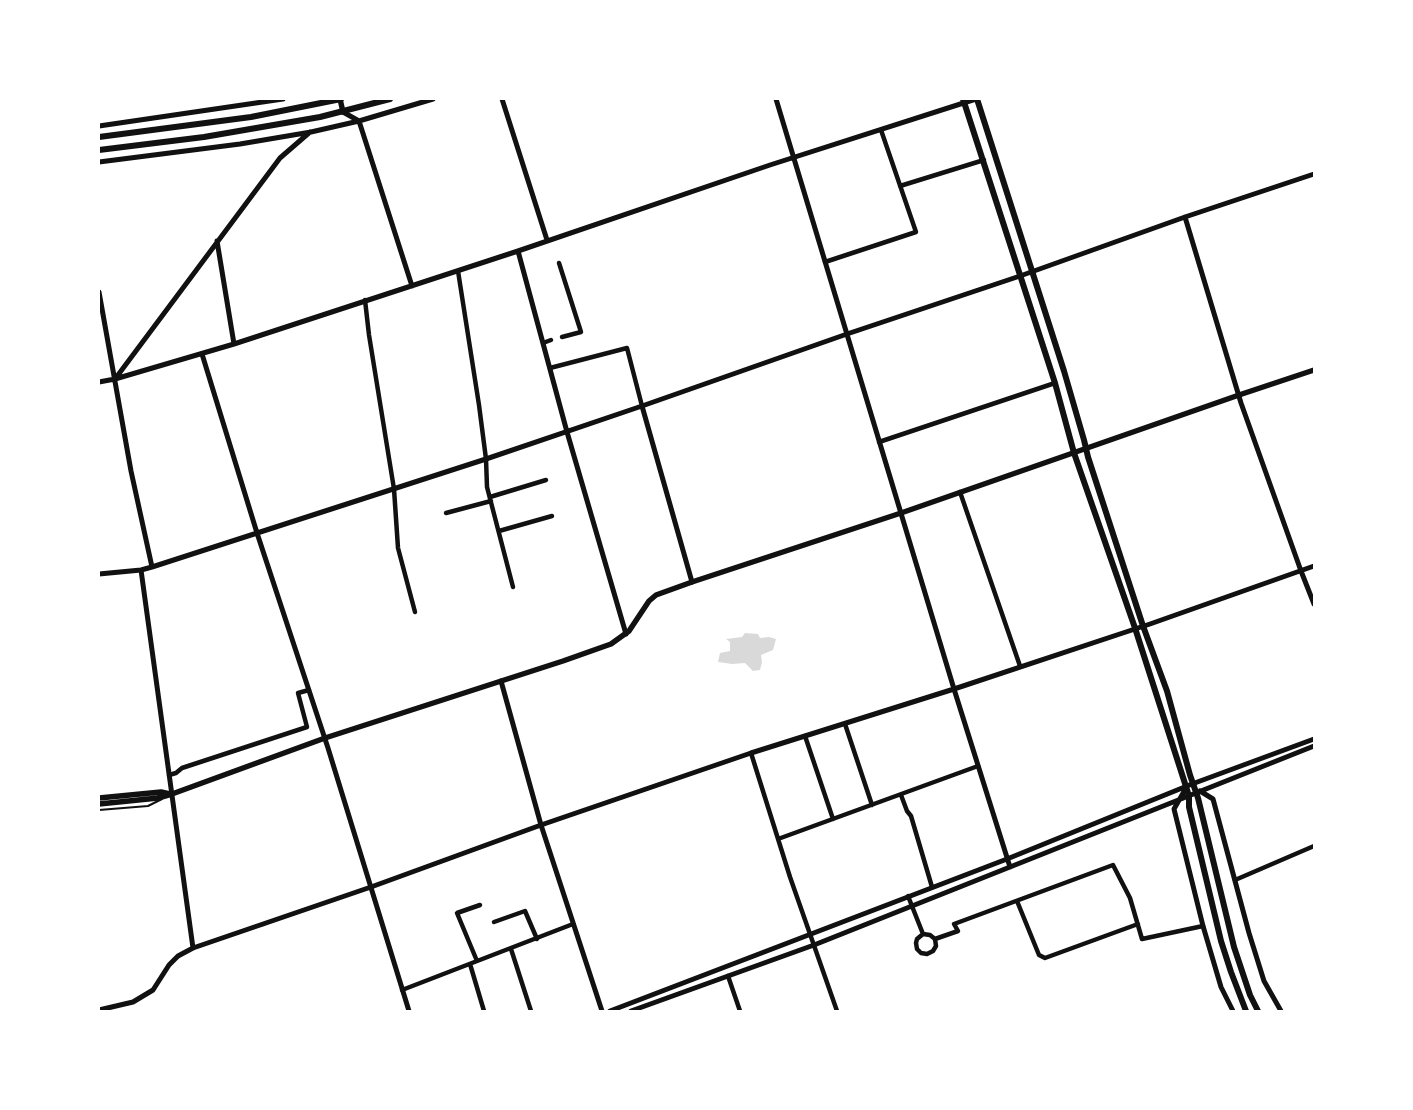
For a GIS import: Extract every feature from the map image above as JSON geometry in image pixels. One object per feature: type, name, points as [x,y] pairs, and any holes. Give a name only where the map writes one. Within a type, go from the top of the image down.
[{"type":"main road","points":[[99,138],[251,116],[340,99],[342,112]]},
{"type":"main road","points":[[99,150],[204,137],[342,112],[390,99]]},
{"type":"main road","points":[[976,99],[1143,626],[1167,691],[1189,786]]},
{"type":"main road","points":[[964,100],[1055,383],[1074,452],[1189,786],[1200,804],[1234,947],[1250,995],[1258,1011]]},
{"type":"main road","points":[[99,804],[158,798],[172,794],[325,738],[611,644],[626,634],[649,600],[656,596],[692,582],[901,513],[1314,370]]},
{"type":"main road","points":[[99,798],[161,792],[172,794]]},
{"type":"main road","points":[[1195,794],[1189,807],[1221,941],[1246,1011]]},
{"type":"street","points":[[99,126],[282,99]]},
{"type":"street","points":[[99,162],[240,144],[310,132],[433,99]]},
{"type":"street","points":[[502,99],[550,240],[554,245]]},
{"type":"street","points":[[776,99],[954,689],[1010,867]]},
{"type":"street","points":[[99,382],[234,344],[881,130],[964,100],[976,99]]},
{"type":"street","points":[[342,112],[360,120],[412,286]]},
{"type":"street","points":[[825,262],[916,232],[881,130]]},
{"type":"street","points":[[115,379],[280,158],[310,132]]},
{"type":"street","points":[[900,186],[984,160]]},
{"type":"street","points":[[99,574],[141,570],[152,567],[486,459],[1314,174]]},
{"type":"street","points":[[1185,217],[1239,395],[1314,604]]},
{"type":"street","points":[[217,242],[234,344]]},
{"type":"street","points":[[518,251],[567,432],[626,634]]},
{"type":"street","points":[[559,263],[581,332],[562,337]]},
{"type":"street","points":[[458,270],[486,459],[487,487],[513,587]]},
{"type":"street","points":[[99,292],[131,471],[152,567]]},
{"type":"street","points":[[365,300],[394,488],[398,548],[415,612]]},
{"type":"street","points":[[543,343],[551,340]]},
{"type":"street","points":[[550,368],[628,348],[642,406],[692,582]]},
{"type":"street","points":[[202,354],[257,533],[325,738],[409,1011]]},
{"type":"street","points":[[879,442],[1055,383]]},
{"type":"street","points":[[446,513],[546,480]]},
{"type":"street","points":[[960,492],[1020,666]]},
{"type":"street","points":[[499,531],[552,516]]},
{"type":"street","points":[[99,1010],[133,1002],[153,990],[174,960],[192,948],[751,753],[954,689],[1314,566]]},
{"type":"street","points":[[141,570],[192,948]]},
{"type":"street","points":[[501,681],[541,825],[602,1011]]},
{"type":"street","points":[[169,775],[176,773],[182,768],[306,727],[298,693],[309,690]]},
{"type":"street","points":[[845,724],[872,805]]},
{"type":"street","points":[[805,736],[833,819]]},
{"type":"street","points":[[610,1011],[1314,739]]},
{"type":"street","points":[[631,1011],[814,945],[1314,746]]},
{"type":"street","points":[[751,753],[778,840],[837,1011]]},
{"type":"street","points":[[778,840],[978,766]]},
{"type":"street","points":[[1189,786],[1195,794],[1213,799],[1264,981],[1281,1011]]},
{"type":"street","points":[[1189,786],[1174,809],[1203,926],[1221,986],[1232,1011]]},
{"type":"street","points":[[901,795],[910,816],[932,887]]},
{"type":"street","points":[[1235,880],[1314,846]]},
{"type":"street","points":[[935,939],[958,931],[954,924],[1113,865],[1130,898],[1142,939],[1203,926]]},
{"type":"street","points":[[908,896],[922,934]]},
{"type":"street","points":[[1017,901],[1039,955],[1045,958],[1138,924]]},
{"type":"street","points":[[477,961],[457,912],[480,905]]},
{"type":"street","points":[[494,922],[525,911],[537,939]]},
{"type":"street","points":[[402,990],[574,924]]},
{"type":"street","points":[[922,934],[930,935],[935,939],[936,946],[933,951],[927,954],[921,953],[917,949],[917,938],[922,934]]},
{"type":"street","points":[[511,949],[531,1011]]},
{"type":"street","points":[[470,964],[484,1011]]},
{"type":"street","points":[[728,976],[740,1011]]},
{"type":"lane","points":[[99,810],[148,806],[172,794]]},
{"type":"shaded area","points":[[745,633],[758,634],[760,638],[769,637],[776,639],[773,650],[761,655],[760,670],[753,671],[745,663],[718,662],[720,653],[730,651],[730,642],[726,639],[742,637]]}]
